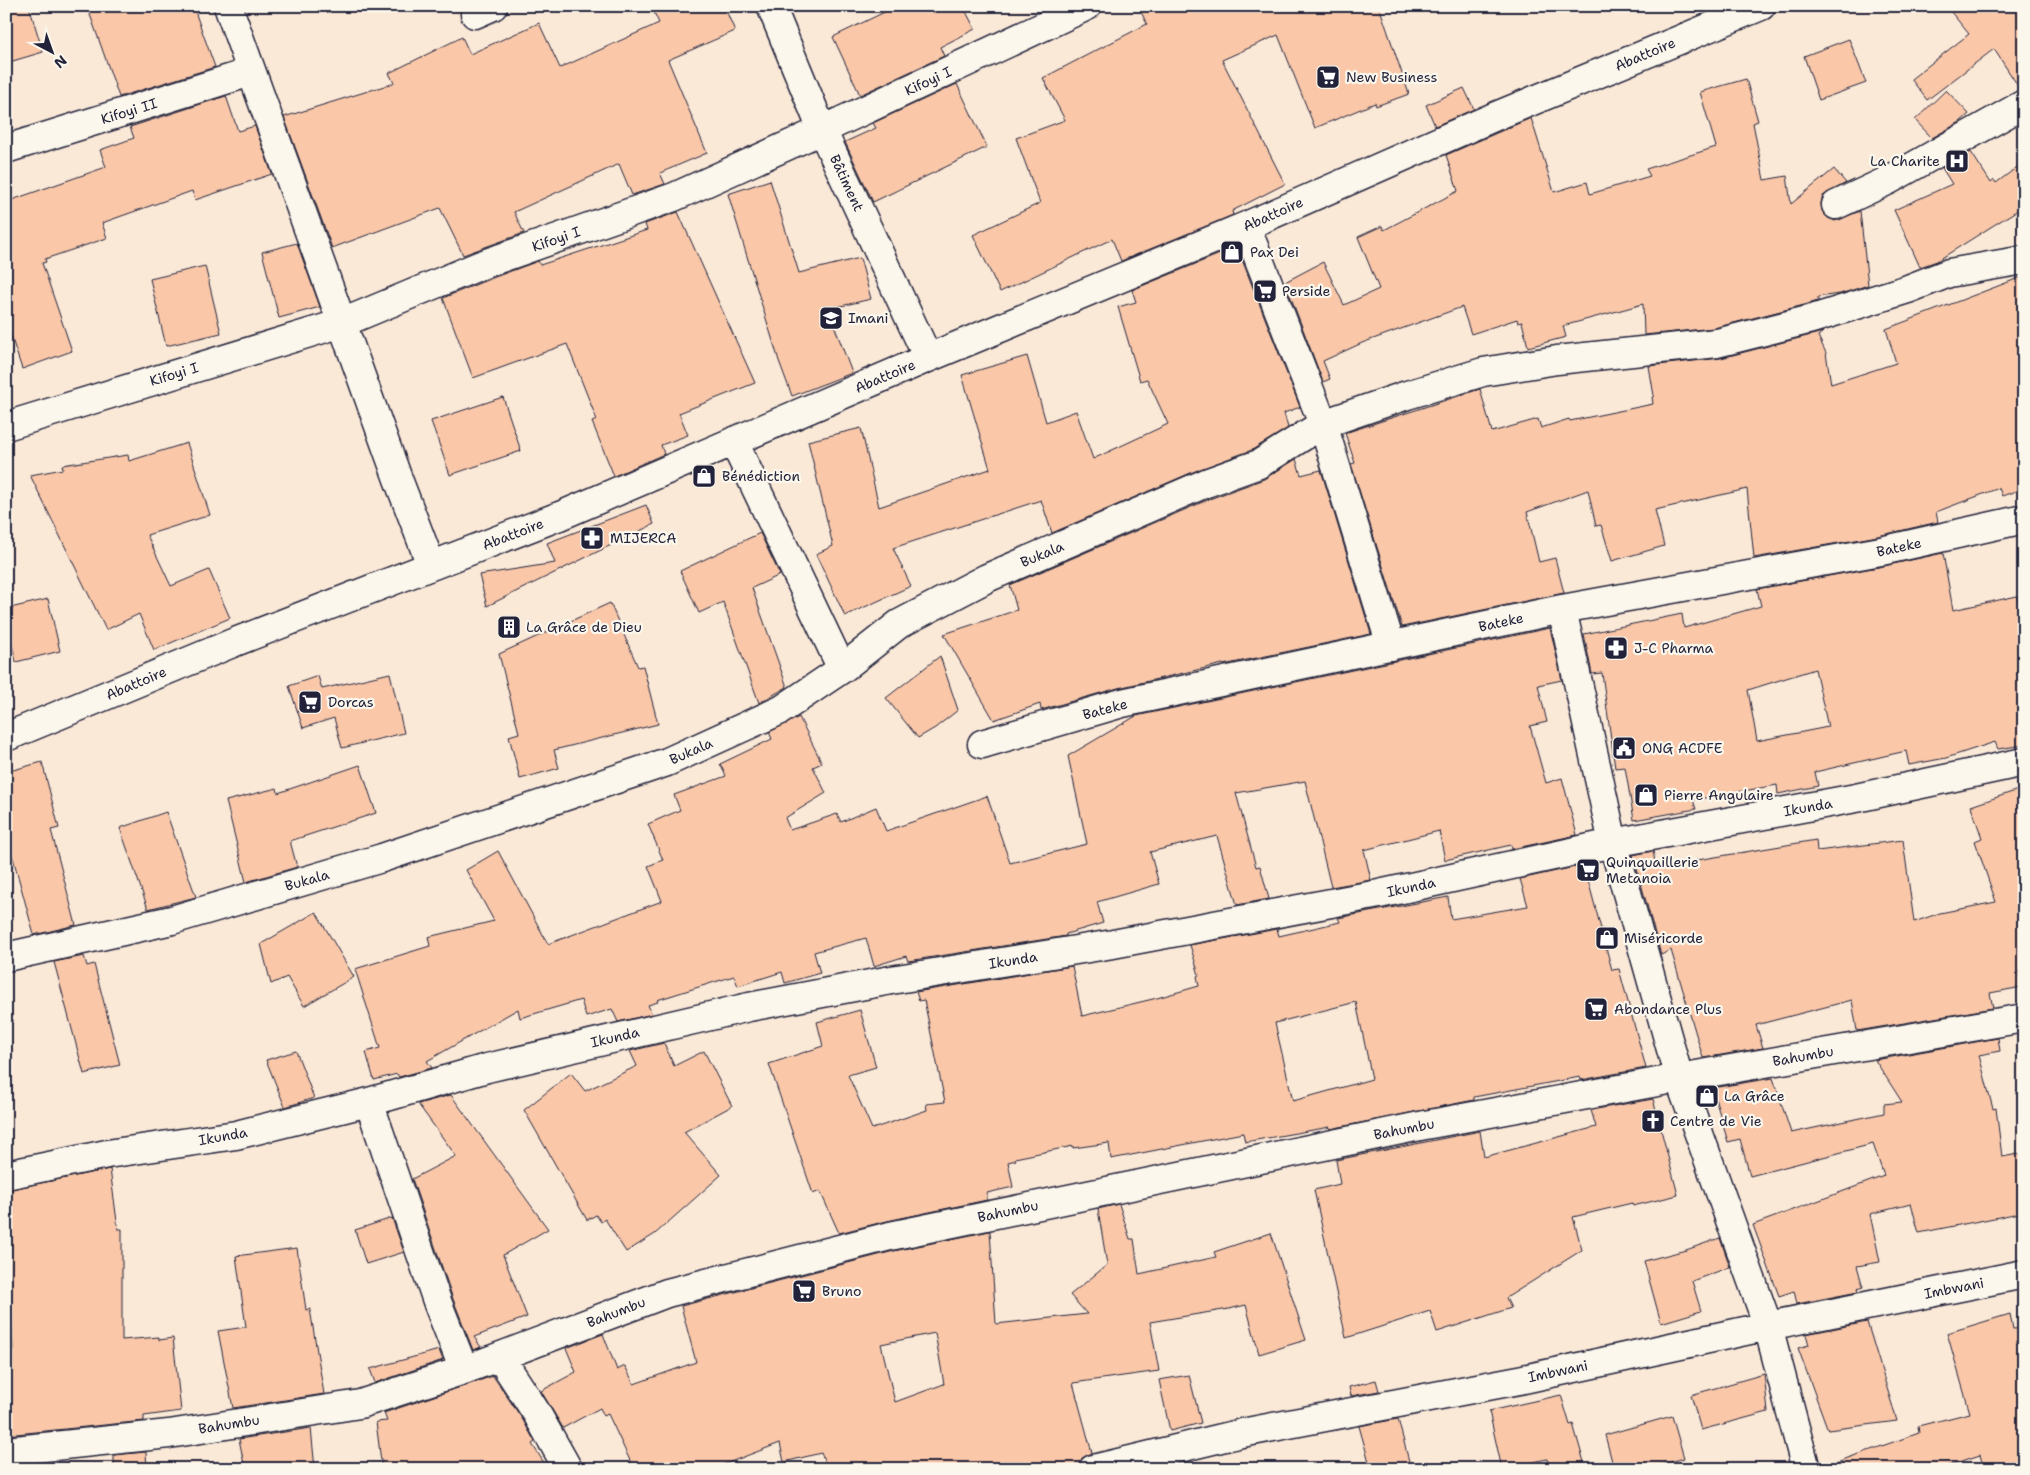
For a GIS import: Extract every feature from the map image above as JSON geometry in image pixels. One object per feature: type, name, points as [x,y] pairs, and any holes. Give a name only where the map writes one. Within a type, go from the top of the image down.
[{"type":"street","points":[[228,6],[431,565]]},
{"type":"street","name":"Bâtiment","points":[[771,6],[822,130],[928,358]]},
{"type":"street","name":"Kifoyi I","points":[[6,426],[342,323],[481,265],[674,197],[1087,6]]},
{"type":"street","name":"Abattoire","points":[[6,737],[235,642],[562,516],[928,358],[1246,226],[1496,116],[1761,6]]},
{"type":"street","name":"Kifoyi II","points":[[6,149],[251,72]]},
{"type":"street","points":[[1836,205],[1889,180],[2024,104]]},
{"type":"street","points":[[1246,226],[1323,424],[1391,646]]},
{"type":"street","points":[[1323,424],[1407,395],[1483,372],[1557,360],[1717,343],[1812,319],[1908,288],[1949,272],[2024,260]]},
{"type":"street","name":"Bukala","points":[[6,957],[172,920],[296,884],[382,858],[667,762],[781,710],[842,669],[899,624],[986,578],[1206,483],[1259,464],[1323,424]]},
{"type":"street","points":[[734,442],[842,669]]},
{"type":"street","name":"Bateke","points":[[982,744],[1122,703],[1562,609],[1881,551],[2024,519]]},
{"type":"street","points":[[1562,609],[1613,843],[1679,1078],[1768,1326],[1806,1469]]},
{"type":"street","name":"Ikunda","points":[[6,1175],[107,1154],[236,1135],[369,1102],[487,1068],[749,1007],[891,980],[1113,944],[1360,898],[1613,843],[1856,798],[2024,762]]},
{"type":"street","name":"Bahumbu","points":[[6,1451],[169,1434],[360,1404],[500,1357],[667,1293],[890,1236],[1425,1125],[1679,1078],[2024,1018]]},
{"type":"street","points":[[369,1102],[438,1304],[464,1370]]},
{"type":"street","name":"Imbwani","points":[[1093,1469],[1242,1433],[1519,1380],[1768,1326],[2024,1274]]},
{"type":"street","points":[[500,1357],[536,1412],[568,1469]]},
{"type":"building","points":[[6,6],[29,6],[43,52],[6,63]]},
{"type":"building","points":[[87,6],[193,6],[215,67],[119,97]]},
{"type":"building","points":[[651,6],[724,6],[735,31],[668,60],[707,153],[660,173],[665,184],[632,195],[619,164],[514,212],[524,233],[463,255],[440,208],[332,248],[284,117],[394,83],[389,73],[462,37],[470,54],[539,23],[560,68],[659,23]]},
{"type":"building","points":[[897,6],[963,6],[975,29],[940,47],[944,56],[860,95],[833,37]]},
{"type":"building","points":[[1138,6],[1379,6],[1409,94],[1376,106],[1375,103],[1315,128],[1278,35],[1222,60],[1285,184],[1232,211],[1233,215],[1121,261],[1112,239],[1000,292],[973,235],[1040,203],[1016,138],[1065,120],[1043,78],[1147,24]]},
{"type":"building","points":[[1946,6],[2024,6],[2024,88],[2020,89],[1994,49],[1927,100],[1911,79],[1969,34]]},
{"type":"building","points":[[1849,39],[1866,83],[1819,100],[1804,56]]},
{"type":"building","points":[[1746,79],[1758,121],[1753,123],[1764,180],[1787,176],[1791,204],[1834,169],[1846,183],[1823,196],[1821,203],[1822,211],[1828,218],[1835,221],[1860,211],[1868,285],[1840,294],[1818,297],[1818,301],[1808,304],[1714,328],[1644,335],[1643,304],[1563,326],[1566,337],[1528,347],[1522,322],[1518,323],[1517,319],[1471,334],[1462,307],[1362,343],[1323,361],[1330,379],[1323,382],[1285,282],[1323,262],[1344,305],[1379,289],[1358,237],[1382,226],[1384,230],[1458,191],[1446,155],[1531,118],[1554,192],[1587,182],[1590,194],[1650,176],[1646,169],[1716,147],[1700,92]]},
{"type":"building","points":[[957,84],[987,147],[873,202],[845,142],[876,128],[873,123]]},
{"type":"building","points":[[1464,88],[1474,109],[1435,126],[1426,105]]},
{"type":"building","points":[[1946,90],[1969,114],[1960,122],[1932,138],[1915,120]]},
{"type":"building","points":[[226,96],[238,131],[255,126],[272,174],[195,200],[192,191],[102,223],[107,238],[45,259],[46,262],[42,263],[72,351],[22,369],[6,321],[6,202],[106,167],[100,150],[134,138],[130,127]]},
{"type":"building","points":[[1971,152],[1991,183],[1994,180],[1996,183],[2024,162],[2024,206],[1937,261],[1920,267],[1894,210],[1952,184],[1942,168]]},
{"type":"building","points":[[770,180],[799,273],[860,258],[871,299],[828,309],[852,373],[792,396],[779,361],[728,194]]},
{"type":"building","points":[[678,212],[755,383],[679,413],[688,435],[661,445],[664,454],[614,476],[592,422],[597,420],[567,344],[473,378],[443,298],[538,261],[540,265],[647,230],[645,224]]},
{"type":"building","points":[[297,243],[320,307],[279,318],[262,252]]},
{"type":"building","points":[[1237,247],[1300,407],[1284,413],[1288,428],[1252,450],[1200,469],[1052,533],[1041,500],[893,548],[911,586],[845,616],[816,554],[833,546],[808,441],[861,428],[879,507],[990,469],[962,375],[1027,356],[1046,422],[1076,411],[1093,459],[1168,424],[1147,379],[1140,381],[1118,307],[1136,302],[1132,290]]},
{"type":"building","points":[[205,266],[221,333],[166,346],[150,279]]},
{"type":"building","points":[[2024,276],[2024,488],[2002,496],[1999,488],[1936,512],[1938,522],[1878,536],[1754,558],[1747,489],[1655,510],[1664,546],[1612,561],[1601,525],[1596,526],[1588,490],[1527,512],[1539,562],[1555,558],[1564,593],[1402,627],[1351,464],[1355,463],[1345,433],[1480,389],[1492,432],[1538,419],[1541,428],[1569,419],[1570,421],[1653,404],[1652,397],[1654,396],[1649,366],[1721,358],[1823,332],[1818,336],[1826,353],[1831,384],[1896,363],[1886,329]]},
{"type":"building","points":[[503,397],[521,451],[450,475],[431,421]]},
{"type":"building","points":[[187,443],[210,515],[147,535],[171,586],[209,570],[230,618],[154,650],[139,614],[106,630],[30,475],[63,469],[62,465],[128,455],[129,461]]},
{"type":"building","points":[[1296,459],[1301,475],[1321,470],[1371,634],[1223,664],[1118,688],[1041,710],[1040,704],[994,720],[944,634],[1017,610],[1010,585],[1212,498],[1264,479]]},
{"type":"building","points":[[646,505],[654,524],[487,606],[479,575],[555,563],[547,543]]},
{"type":"building","points":[[760,533],[780,575],[752,588],[787,687],[759,703],[723,602],[699,613],[680,571]]},
{"type":"building","points":[[1943,553],[1953,610],[2017,596],[2024,626],[2024,745],[1998,749],[1995,742],[1946,758],[1909,765],[1906,751],[1815,772],[1818,786],[1778,794],[1777,785],[1693,800],[1696,809],[1634,820],[1625,767],[1615,768],[1602,673],[1592,674],[1584,634],[1682,614],[1684,628],[1761,606],[1757,589],[1884,566]],"holes":[[[1815,669],[1828,727],[1757,741],[1748,690]]]},
{"type":"building","points":[[48,599],[60,651],[16,662],[6,618],[6,609]]},
{"type":"building","points":[[610,603],[638,667],[643,666],[658,724],[554,750],[559,768],[520,779],[509,736],[519,733],[499,654]]},
{"type":"building","points":[[1550,628],[1562,680],[1538,685],[1547,722],[1530,726],[1546,783],[1562,778],[1577,835],[1512,849],[1511,845],[1445,860],[1439,831],[1364,850],[1371,880],[1331,887],[1305,781],[1236,793],[1256,867],[1260,866],[1269,899],[1237,905],[1217,836],[1150,852],[1159,884],[1097,902],[1103,923],[1066,934],[1066,936],[908,961],[906,956],[874,966],[866,938],[814,952],[820,973],[785,983],[782,972],[738,986],[734,976],[657,1000],[658,1002],[648,1005],[652,1014],[618,1022],[612,1009],[586,1017],[581,1000],[520,1018],[518,1009],[427,1061],[432,1068],[399,1077],[397,1074],[374,1080],[366,1052],[380,1048],[355,969],[430,946],[428,937],[494,921],[466,870],[498,851],[548,944],[662,901],[648,866],[663,860],[648,824],[680,810],[674,795],[726,776],[720,764],[772,739],[769,732],[799,717],[822,763],[813,767],[826,793],[785,818],[790,830],[837,814],[841,822],[876,807],[886,831],[987,796],[1010,863],[1087,844],[1068,756],[1136,716]]},
{"type":"building","points":[[940,656],[958,710],[935,728],[918,738],[886,698]]},
{"type":"building","points":[[390,673],[404,733],[342,748],[334,718],[303,728],[289,686],[318,676],[322,689]]},
{"type":"building","points":[[42,762],[59,828],[51,830],[76,925],[34,935],[6,832],[6,772]]},
{"type":"building","points":[[360,765],[376,813],[290,841],[297,867],[246,882],[226,801],[277,788],[278,793]]},
{"type":"building","points":[[2024,788],[2024,970],[2019,971],[2022,987],[1990,993],[1993,1008],[1857,1031],[1852,1000],[1756,1025],[1763,1048],[1703,1058],[1671,950],[1661,955],[1633,855],[1653,851],[1656,867],[1816,840],[1817,851],[1903,840],[1914,922],[1940,913],[1996,902],[1975,841],[1982,838],[1971,806]]},
{"type":"building","points":[[166,812],[196,897],[148,909],[120,828]]},
{"type":"building","points":[[1584,865],[1612,970],[1619,969],[1646,1068],[1581,1080],[1580,1077],[1474,1097],[1474,1100],[1330,1129],[1330,1127],[1245,1142],[1243,1133],[1111,1159],[1109,1143],[1073,1148],[1073,1146],[1015,1158],[1016,1160],[1008,1162],[1013,1187],[987,1193],[987,1200],[839,1233],[820,1191],[813,1194],[769,1064],[823,1046],[817,1022],[860,1010],[876,1067],[848,1075],[872,1129],[927,1110],[926,1104],[945,1102],[924,1000],[919,1001],[916,992],[1072,966],[1082,1016],[1199,986],[1197,976],[1199,975],[1190,945],[1277,929],[1279,936],[1340,922],[1338,918],[1448,897],[1451,919],[1528,906],[1520,879]],"holes":[[[1356,1002],[1372,1079],[1293,1101],[1275,1023]]]},
{"type":"building","points":[[316,912],[354,977],[304,1006],[287,977],[271,984],[261,944]]},
{"type":"building","points":[[84,956],[87,966],[94,964],[120,1065],[84,1074],[54,962]]},
{"type":"building","points":[[1998,1038],[2000,1051],[1979,1055],[1993,1109],[1996,1108],[2002,1157],[2024,1153],[2024,1212],[1919,1233],[1911,1204],[1870,1214],[1880,1262],[1857,1266],[1863,1287],[1857,1289],[1858,1292],[1797,1304],[1794,1291],[1779,1296],[1753,1225],[1884,1176],[1873,1144],[1750,1176],[1740,1139],[1728,1142],[1712,1088],[1773,1078],[1791,1133],[1884,1113],[1884,1104],[1902,1102],[1875,1060]]},
{"type":"building","points":[[664,1043],[674,1066],[704,1051],[732,1106],[684,1132],[721,1175],[655,1234],[626,1252],[605,1219],[601,1222],[596,1215],[587,1220],[524,1110],[571,1073],[585,1091],[637,1066],[630,1051]]},
{"type":"building","points":[[296,1051],[314,1098],[285,1107],[266,1060]]},
{"type":"building","points":[[451,1095],[548,1229],[503,1255],[527,1317],[474,1337],[481,1347],[473,1350],[453,1299],[412,1179],[456,1156],[418,1104]]},
{"type":"building","points":[[1653,1099],[1678,1195],[1633,1206],[1632,1203],[1573,1217],[1582,1250],[1506,1298],[1511,1308],[1437,1332],[1430,1311],[1346,1338],[1314,1190],[1340,1184],[1336,1160],[1480,1131],[1484,1157],[1596,1127],[1591,1110]]},
{"type":"building","points":[[110,1169],[118,1229],[122,1229],[122,1340],[159,1337],[159,1340],[173,1338],[181,1411],[144,1416],[144,1421],[6,1435],[6,1349],[13,1350],[8,1242],[6,1242],[6,1190]]},
{"type":"building","points":[[1119,1204],[1130,1239],[1134,1239],[1139,1274],[1216,1257],[1214,1252],[1271,1233],[1306,1340],[1259,1354],[1246,1305],[1150,1322],[1159,1371],[1073,1383],[1092,1453],[1082,1458],[1078,1469],[828,1469],[821,1453],[784,1462],[780,1443],[712,1469],[634,1469],[608,1414],[604,1416],[600,1408],[563,1428],[541,1391],[576,1372],[566,1348],[603,1334],[617,1370],[625,1366],[634,1384],[696,1362],[681,1306],[894,1251],[990,1231],[996,1324],[1087,1314],[1070,1295],[1107,1265],[1098,1209]],"holes":[[[935,1333],[944,1384],[895,1402],[881,1344]]]},
{"type":"building","points":[[392,1218],[404,1252],[366,1264],[355,1230]]},
{"type":"building","points":[[1720,1238],[1730,1267],[1692,1281],[1701,1311],[1661,1323],[1644,1261],[1686,1250]]},
{"type":"building","points":[[297,1248],[306,1310],[310,1309],[324,1394],[233,1408],[218,1331],[246,1327],[236,1256]]},
{"type":"building","points":[[2010,1314],[2013,1329],[2024,1328],[2024,1469],[1984,1469],[1980,1455],[1938,1469],[1829,1469],[1828,1465],[1919,1433],[1918,1426],[1970,1413],[1947,1333]]},
{"type":"building","points":[[1867,1322],[1897,1421],[1828,1430],[1798,1348],[1809,1345],[1806,1334]]},
{"type":"building","points":[[439,1350],[443,1360],[375,1383],[370,1369]]},
{"type":"building","points":[[1764,1374],[1768,1412],[1701,1430],[1691,1395]]},
{"type":"building","points":[[1189,1375],[1201,1423],[1170,1431],[1159,1380]]},
{"type":"building","points":[[493,1376],[523,1420],[535,1442],[532,1444],[548,1469],[382,1469],[376,1422],[387,1421],[384,1413]]},
{"type":"building","points":[[1376,1380],[1379,1391],[1351,1396],[1349,1387]]},
{"type":"building","points":[[1561,1395],[1570,1425],[1573,1424],[1586,1469],[1550,1469],[1547,1459],[1502,1469],[1489,1411]]},
{"type":"building","points":[[1672,1416],[1684,1458],[1646,1469],[1614,1469],[1605,1435]]},
{"type":"building","points":[[1398,1419],[1411,1469],[1371,1469],[1359,1426]]},
{"type":"building","points":[[311,1428],[315,1469],[245,1469],[239,1439]]},
{"type":"building","points":[[146,1452],[147,1469],[114,1469],[114,1455]]},
{"type":"place","name":"New Business","points":[[1328,77]]},
{"type":"place","name":"La Charite","points":[[1957,161]]},
{"type":"place","name":"Pax Dei","points":[[1232,252]]},
{"type":"place","name":"Perside","points":[[1265,291]]},
{"type":"place","name":"Imani","points":[[831,318]]},
{"type":"place","name":"Bénédiction","points":[[704,476]]},
{"type":"place","name":"MIJERCA","points":[[592,538]]},
{"type":"place","name":"La Grâce de Dieu","points":[[509,627]]},
{"type":"place","name":"J-C Pharma","points":[[1616,648]]},
{"type":"place","name":"Dorcas","points":[[310,702]]},
{"type":"place","name":"ONG ACDFE","points":[[1624,748]]},
{"type":"place","name":"Pierre Angulaire","points":[[1646,795]]},
{"type":"place","name":"Quinquaillerie Metanoia","points":[[1588,870]]},
{"type":"place","name":"Miséricorde","points":[[1607,938]]},
{"type":"place","name":"Abondance Plus","points":[[1596,1009]]},
{"type":"place","name":"La Grâce","points":[[1707,1096]]},
{"type":"place","name":"Centre de Vie","points":[[1653,1121]]},
{"type":"place","name":"Bruno","points":[[804,1291]]}]
